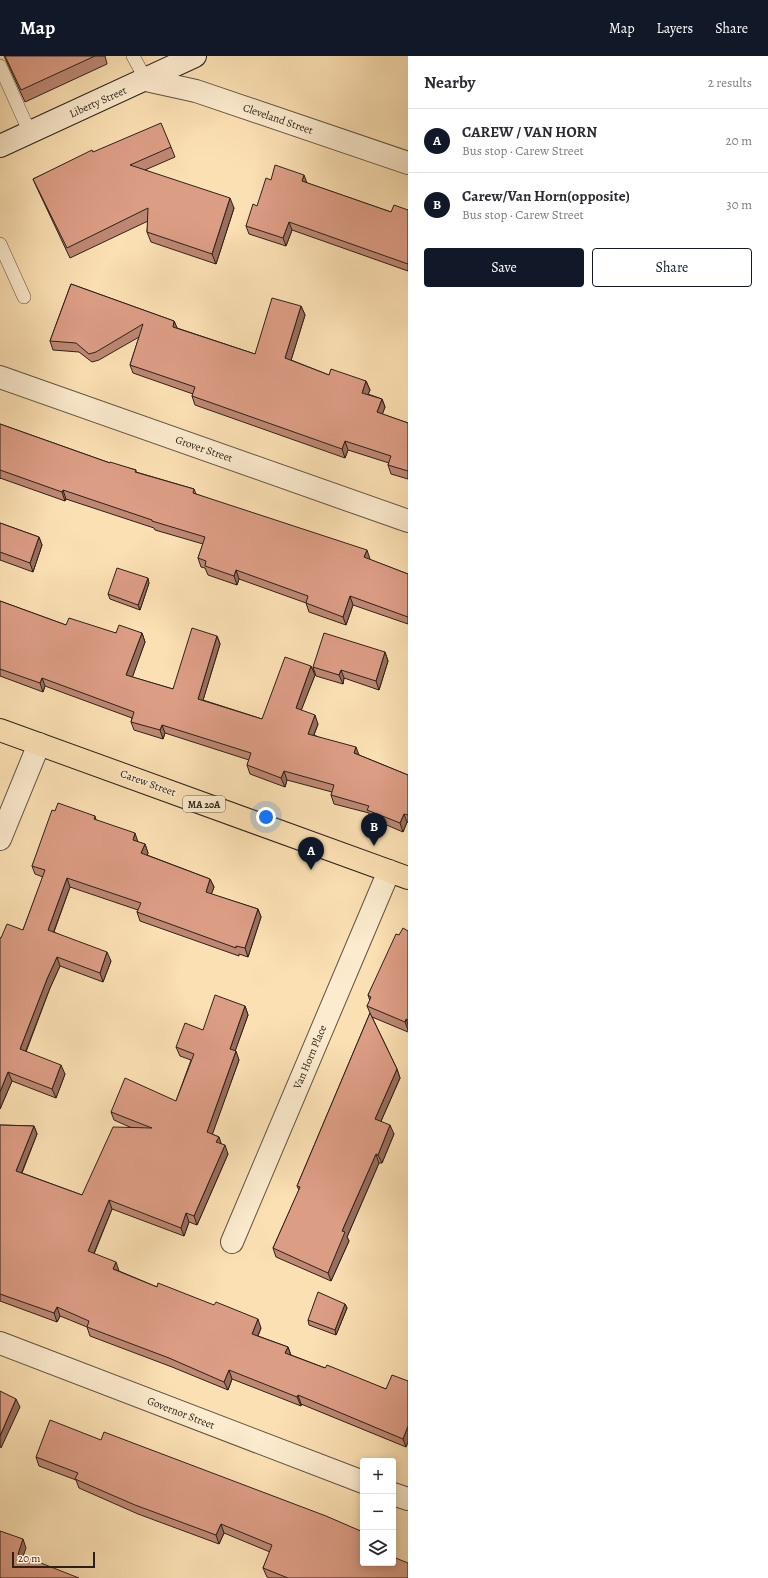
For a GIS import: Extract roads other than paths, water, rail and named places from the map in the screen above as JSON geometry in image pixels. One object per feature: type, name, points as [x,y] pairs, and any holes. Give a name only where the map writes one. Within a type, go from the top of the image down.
[{"type":"main road","name":"Carew Street","points":[[0,730],[398,874]]},
{"type":"street","name":"Liberty Street","points":[[0,146],[146,80],[195,56]]},
{"type":"street","name":"Cleveland Street","points":[[146,80],[196,91],[408,163]]},
{"type":"street","name":"Grover Street","points":[[0,377],[408,521]]},
{"type":"street","points":[[0,839],[39,744]]},
{"type":"street","name":"Van Horn Place","points":[[232,1242],[398,874]]},
{"type":"street","name":"Governor Street","points":[[0,1343],[360,1481]]},
{"type":"street","points":[[396,1495],[408,1499]]},
{"type":"lane","points":[[133,56],[146,80]]},
{"type":"lane","points":[[0,66],[30,132]]},
{"type":"lane","points":[[0,244],[24,297]]},
{"type":"place","name":"Carew/Van Horn(opposite)","points":[[374,846]]},
{"type":"place","name":"CAREW / VAN HORN","points":[[311,870]]}]
